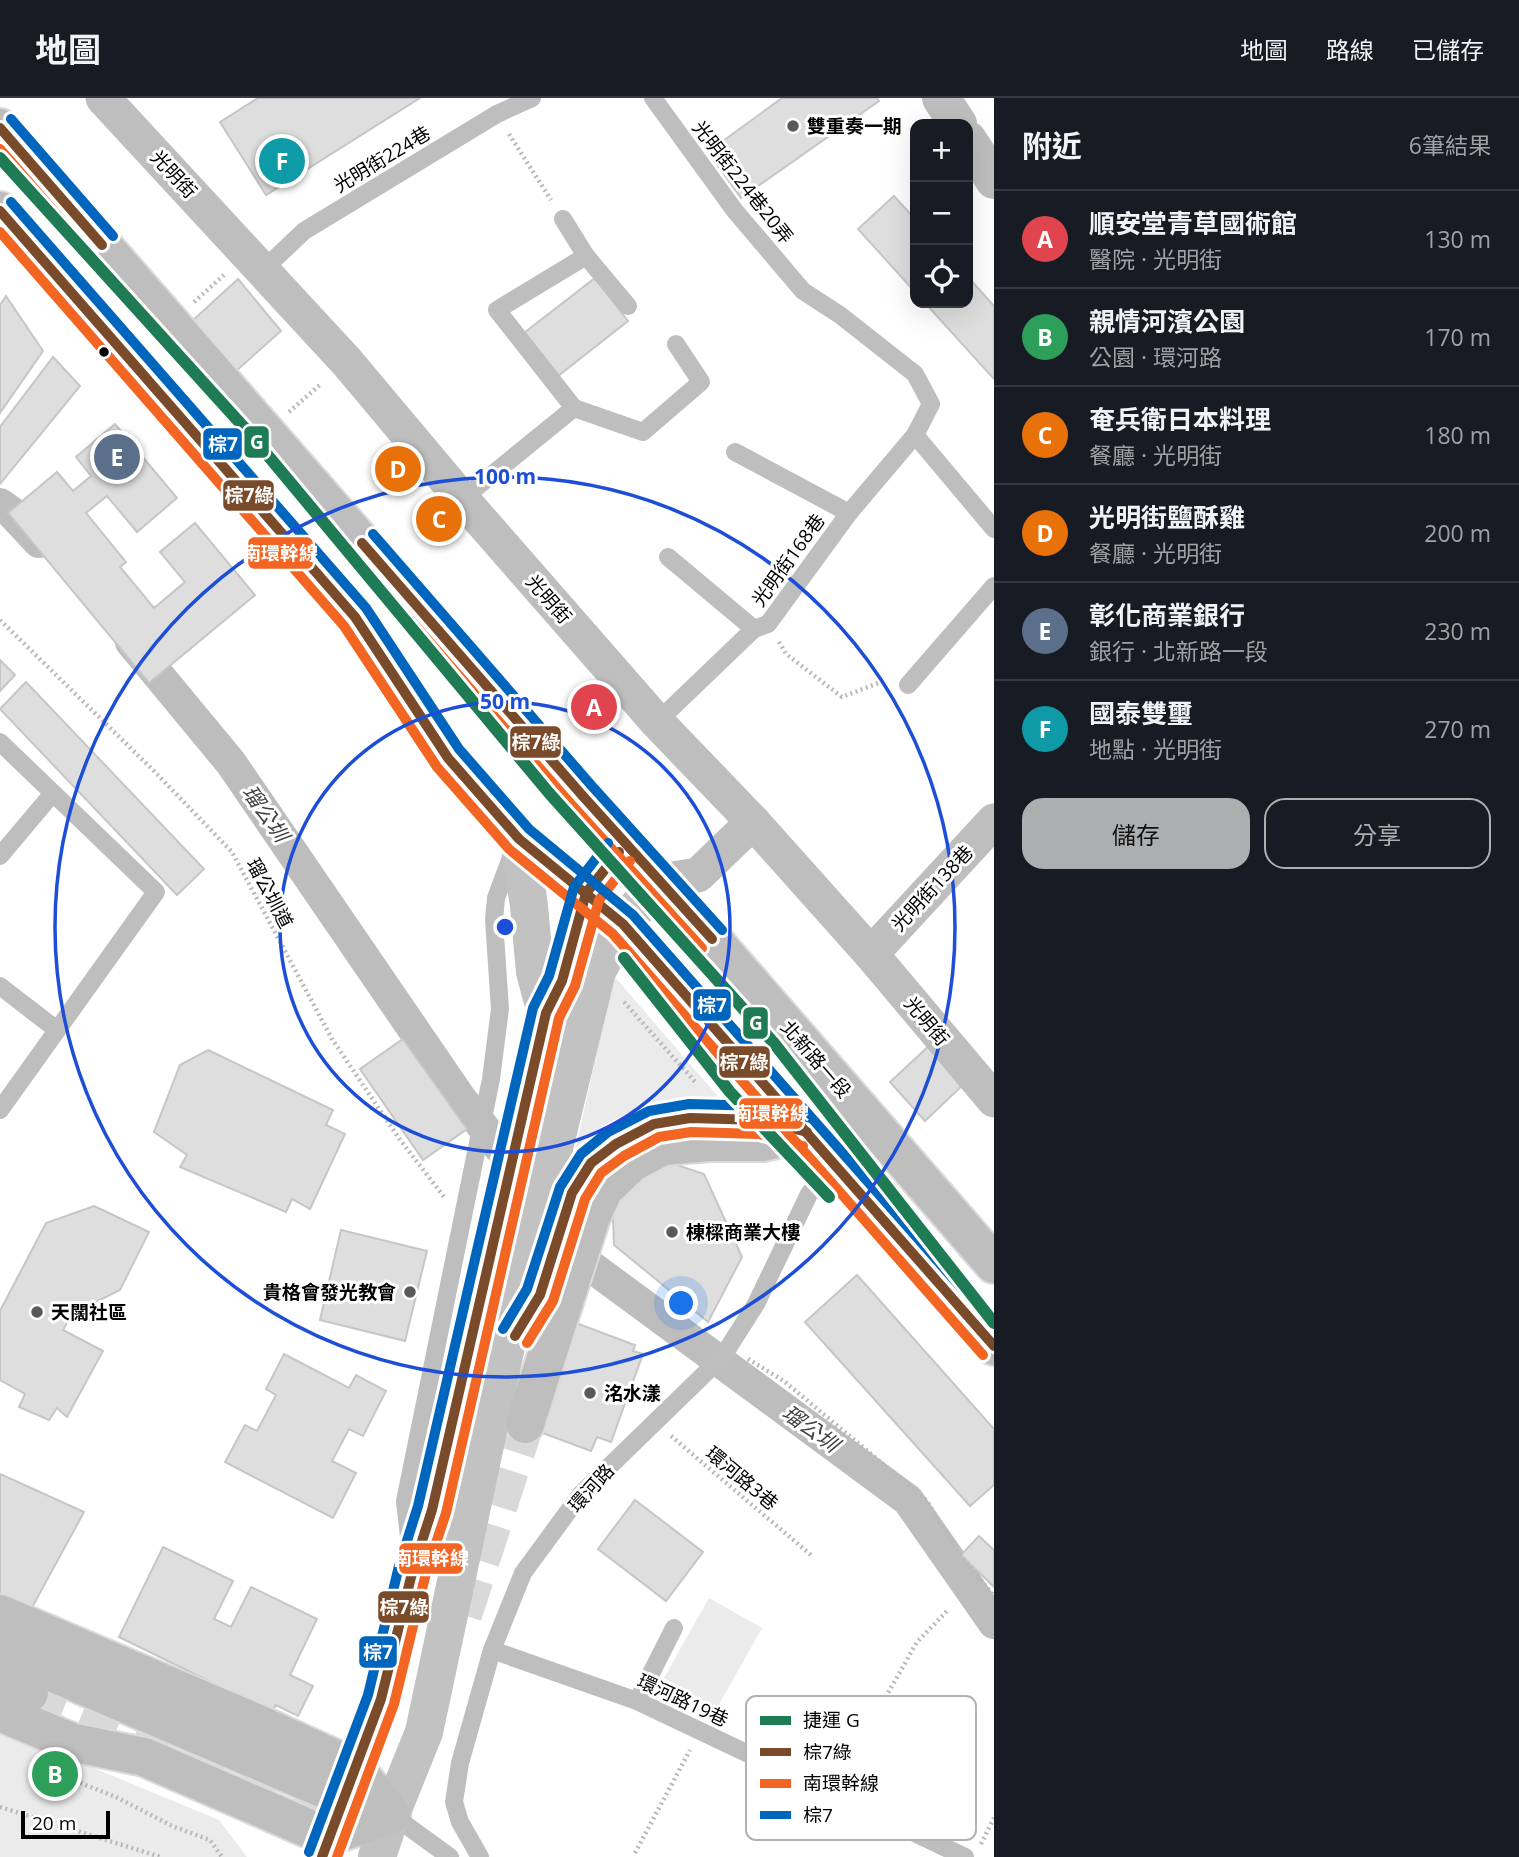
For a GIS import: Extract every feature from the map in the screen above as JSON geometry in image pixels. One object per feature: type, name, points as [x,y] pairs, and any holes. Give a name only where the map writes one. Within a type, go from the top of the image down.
[{"type":"main road","points":[[941,98],[955,119]]},
{"type":"main road","name":"北新路一段","points":[[0,128],[994,1264]]},
{"type":"main road","points":[[973,148],[994,180]]},
{"type":"main road","points":[[0,211],[355,617],[447,758],[519,839],[623,924],[994,1346]]},
{"type":"main road","points":[[519,839],[535,972],[546,1013]]},
{"type":"main road","points":[[325,1847],[381,1699],[413,1569],[432,1510],[546,1013],[562,981],[586,893],[625,843]]},
{"type":"main road","points":[[377,1857],[424,1732],[505,1351],[597,971],[623,924],[660,881]]},
{"type":"main road","points":[[505,1351],[540,1295],[572,1193],[591,1163],[616,1144],[654,1124],[690,1118],[761,1120],[807,1132]]},
{"type":"main road","points":[[525,1424],[591,1217],[604,1189],[631,1163],[663,1146],[710,1142],[763,1142],[807,1132]]},
{"type":"main road","points":[[0,1614],[349,1783],[391,1814]]},
{"type":"main road","points":[[0,1650],[249,1755],[349,1783]]},
{"type":"main road","points":[[10,1695],[71,1742],[144,1757],[325,1847]]},
{"type":"main road","points":[[325,1847],[391,1814]]},
{"type":"street","name":"光明街","points":[[103,98],[347,362],[462,499],[657,722],[753,822],[871,954],[994,1100]]},
{"type":"street","name":"光明街138巷","points":[[871,954],[994,821]]},
{"type":"street","points":[[660,881],[698,875],[753,822]]},
{"type":"lane","name":"光明街224巷","points":[[255,262],[497,114],[532,98]]},
{"type":"lane","name":"光明街224巷20弄","points":[[653,98],[735,211],[803,291],[840,315],[915,374],[931,404]]},
{"type":"lane","points":[[563,219],[586,256],[628,306]]},
{"type":"lane","points":[[586,256],[497,310],[574,408],[643,432],[701,382],[676,344]]},
{"type":"lane","name":"光明街168巷","points":[[657,722],[761,626],[849,513],[915,435],[931,404]]},
{"type":"lane","points":[[462,499],[574,408]]},
{"type":"lane","points":[[915,435],[994,529]]},
{"type":"lane","points":[[735,452],[849,513]]},
{"type":"lane","points":[[668,557],[761,626]]},
{"type":"lane","points":[[908,685],[994,586]]},
{"type":"lane","points":[[0,742],[156,892],[0,1110]]},
{"type":"lane","points":[[0,856],[53,793]]},
{"type":"lane","points":[[413,1569],[405,1501],[491,1079],[500,1009],[494,920],[496,898],[519,839]]},
{"type":"lane","points":[[0,986],[57,1030]]},
{"type":"lane","name":"環河路","points":[[480,1857],[460,1822],[454,1802],[460,1763],[492,1650],[523,1573],[581,1494],[726,1351],[756,1304],[809,1194],[833,1161]]},
{"type":"lane","points":[[637,1701],[674,1628]]},
{"type":"lane","name":"環河路19巷","points":[[492,1650],[637,1701],[746,1753]]},
{"type":"lane","points":[[391,1814],[450,1857]]},
{"type":"lane","name":"環河路19巷","points":[[943,1840],[972,1852]]},
{"type":"path","points":[[497,114],[563,219]]},
{"type":"path","points":[[170,323],[255,262]]},
{"type":"path","points":[[265,432],[347,362]]},
{"type":"path","name":"瑠公圳道","points":[[0,620],[154,771],[232,852],[332,1040],[398,1137],[462,1220]]},
{"type":"path","points":[[761,626],[786,654],[842,697],[896,677],[908,685]]},
{"type":"path","points":[[616,994],[701,1089]]},
{"type":"path","points":[[726,1351],[784,1381],[927,1501],[957,1550],[994,1596]]},
{"type":"path","name":"環河路3巷","points":[[654,1422],[811,1555]]},
{"type":"path","points":[[886,1696],[917,1642],[948,1610]]},
{"type":"path","points":[[635,1853],[700,1731]]},
{"type":"path","points":[[64,1777],[116,1797],[172,1826],[210,1840],[222,1857]]},
{"type":"path","points":[[0,1807],[161,1857]]},
{"type":"path","points":[[972,1852],[994,1818]]},
{"type":"shaded area","points":[[614,976],[734,1115],[572,1164]]},
{"type":"shaded area","points":[[709,1598],[762,1628],[717,1708],[664,1678]]},
{"type":"shaded area","points":[[0,1729],[219,1820],[247,1857],[0,1857]]},
{"type":"building","points":[[258,98],[420,98],[266,195],[220,122]]},
{"type":"building","name":"雙重奏一期","points":[[782,98],[877,98],[879,101],[741,198],[708,152]]},
{"type":"building","points":[[894,196],[910,214],[910,286],[858,229]]},
{"type":"building","points":[[595,278],[628,321],[558,376],[524,333]]},
{"type":"building","points":[[238,279],[281,331],[236,371],[192,321]]},
{"type":"building","points":[[973,283],[994,306],[994,379],[930,308],[973,308]]},
{"type":"building","points":[[6,296],[43,351],[0,413],[0,305]]},
{"type":"building","points":[[53,357],[80,386],[0,484],[0,427]]},
{"type":"building","points":[[115,424],[177,498],[137,532],[107,496],[86,513],[126,562],[120,567],[154,608],[185,582],[160,552],[195,523],[255,595],[149,683],[8,513],[57,472],[73,491],[91,476],[76,457]]},
{"type":"building","points":[[0,660],[15,675],[0,691]]},
{"type":"building","points":[[26,682],[204,869],[177,895],[0,709]]},
{"type":"building","points":[[403,1039],[467,1129],[423,1160],[360,1069]]},
{"type":"building","points":[[931,1044],[966,1082],[925,1121],[890,1082]]},
{"type":"building","points":[[208,1050],[333,1110],[326,1125],[345,1134],[310,1209],[292,1199],[286,1212],[180,1167],[187,1155],[154,1132],[180,1065]]},
{"type":"building","name":"棟樑商業大樓","points":[[671,1163],[704,1174],[742,1257],[708,1322],[614,1245],[613,1218],[621,1185]]},
{"type":"building","name":"天闊社區","points":[[94,1206],[149,1232],[120,1290],[72,1314],[63,1330],[103,1351],[67,1417],[57,1408],[49,1420],[19,1407],[25,1394],[0,1380],[0,1311],[46,1223]]},
{"type":"building","points":[[341,1230],[427,1251],[405,1341],[320,1320]]},
{"type":"building","points":[[857,1275],[994,1429],[994,1485],[970,1506],[805,1322]]},
{"type":"building","name":"洺水漾","points":[[576,1323],[635,1345],[633,1351],[643,1354],[611,1442],[597,1437],[591,1451],[537,1431]]},
{"type":"building","points":[[284,1354],[349,1388],[356,1375],[386,1391],[363,1436],[349,1429],[332,1461],[356,1473],[333,1518],[225,1462],[245,1425],[257,1431],[276,1395],[266,1389]]},
{"type":"building","points":[[0,1474],[84,1512],[29,1613],[0,1597]]},
{"type":"building","points":[[635,1500],[703,1552],[666,1601],[598,1549]]},
{"type":"building","points":[[979,1536],[994,1550],[994,1587],[961,1555]]},
{"type":"building","points":[[163,1547],[233,1581],[214,1619],[231,1627],[251,1587],[317,1619],[290,1675],[313,1686],[298,1716],[276,1705],[272,1712],[119,1637]]},
{"type":"waterway","name":"瑠公圳","points":[[0,504],[39,542]]},
{"type":"waterway","name":"瑠公圳","points":[[131,642],[231,763],[461,1099],[499,1147]]},
{"type":"waterway","name":"瑠公圳","points":[[593,1268],[908,1500],[994,1623]]},
{"type":"tunnel","points":[[463,1615],[525,1424]]},
{"type":"tunnel","points":[[29,1693],[229,1776],[303,1798],[336,1803]]},
{"type":"metro line","name":"G","points":[[0,158],[250,434],[549,793],[773,1042],[994,1323]]},
{"type":"metro line","name":"G","points":[[624,958],[730,1092],[829,1197]]},
{"type":"transit line","name":"棕7","points":[[11,119],[113,236]]},
{"type":"transit line","name":"棕7綠","points":[[0,128],[102,245]]},
{"type":"transit line","name":"南環幹線","points":[[0,149],[91,254]]},
{"type":"transit line","name":"棕7","points":[[11,202],[366,608],[459,749],[529,829],[633,915],[994,1325]]},
{"type":"transit line","name":"棕7綠","points":[[0,211],[355,617],[448,758],[519,839],[623,924],[994,1346]]},
{"type":"transit line","name":"南環幹線","points":[[0,232],[344,626],[437,767],[509,849],[613,934],[983,1355]]},
{"type":"transit line","name":"棕7","points":[[373,534],[591,785],[722,930]]},
{"type":"transit line","name":"棕7綠","points":[[362,543],[581,794],[712,939]]},
{"type":"transit line","name":"南環幹線","points":[[351,552],[570,803],[702,948]]},
{"type":"transit line","name":"棕7","points":[[309,1852],[368,1695],[399,1566],[418,1506],[533,1008],[549,976],[574,887],[608,843]]},
{"type":"transit line","name":"棕7綠","points":[[322,1857],[381,1699],[413,1569],[432,1510],[546,1013],[562,981],[586,893],[619,852]]},
{"type":"transit line","name":"南環幹線","points":[[337,1857],[394,1704],[426,1573],[446,1513],[559,1018],[575,986],[599,900],[630,861]]},
{"type":"transit line","name":"棕7","points":[[503,1329],[527,1289],[560,1187],[581,1154],[608,1132],[649,1111],[689,1104],[763,1106],[811,1118]]},
{"type":"transit line","name":"棕7綠","points":[[515,1336],[540,1295],[572,1193],[591,1163],[616,1144],[654,1124],[690,1118],[761,1120],[807,1132]]},
{"type":"transit line","name":"南環幹線","points":[[527,1343],[553,1301],[585,1199],[601,1173],[624,1156],[659,1137],[691,1132],[759,1134],[803,1146]]},
{"type":"place","name":"雙重奏一期","points":[[793,126]]},
{"type":"place","name":"國泰雙璽","points":[[282,161]]},
{"type":"place","name":"彰化商業銀行","points":[[117,457]]},
{"type":"place","name":"光明街鹽酥雞","points":[[398,469]]},
{"type":"place","name":"奄兵衛日本料理","points":[[439,519]]},
{"type":"place","name":"順安堂青草國術館","points":[[594,707]]},
{"type":"place","name":"棟樑商業大樓","points":[[672,1232]]},
{"type":"place","name":"貴格會發光教會","points":[[410,1292]]},
{"type":"place","name":"天闊社區","points":[[37,1312]]},
{"type":"place","name":"洺水漾","points":[[590,1393]]},
{"type":"place","name":"親情河濱公園","points":[[55,1774]]}]
